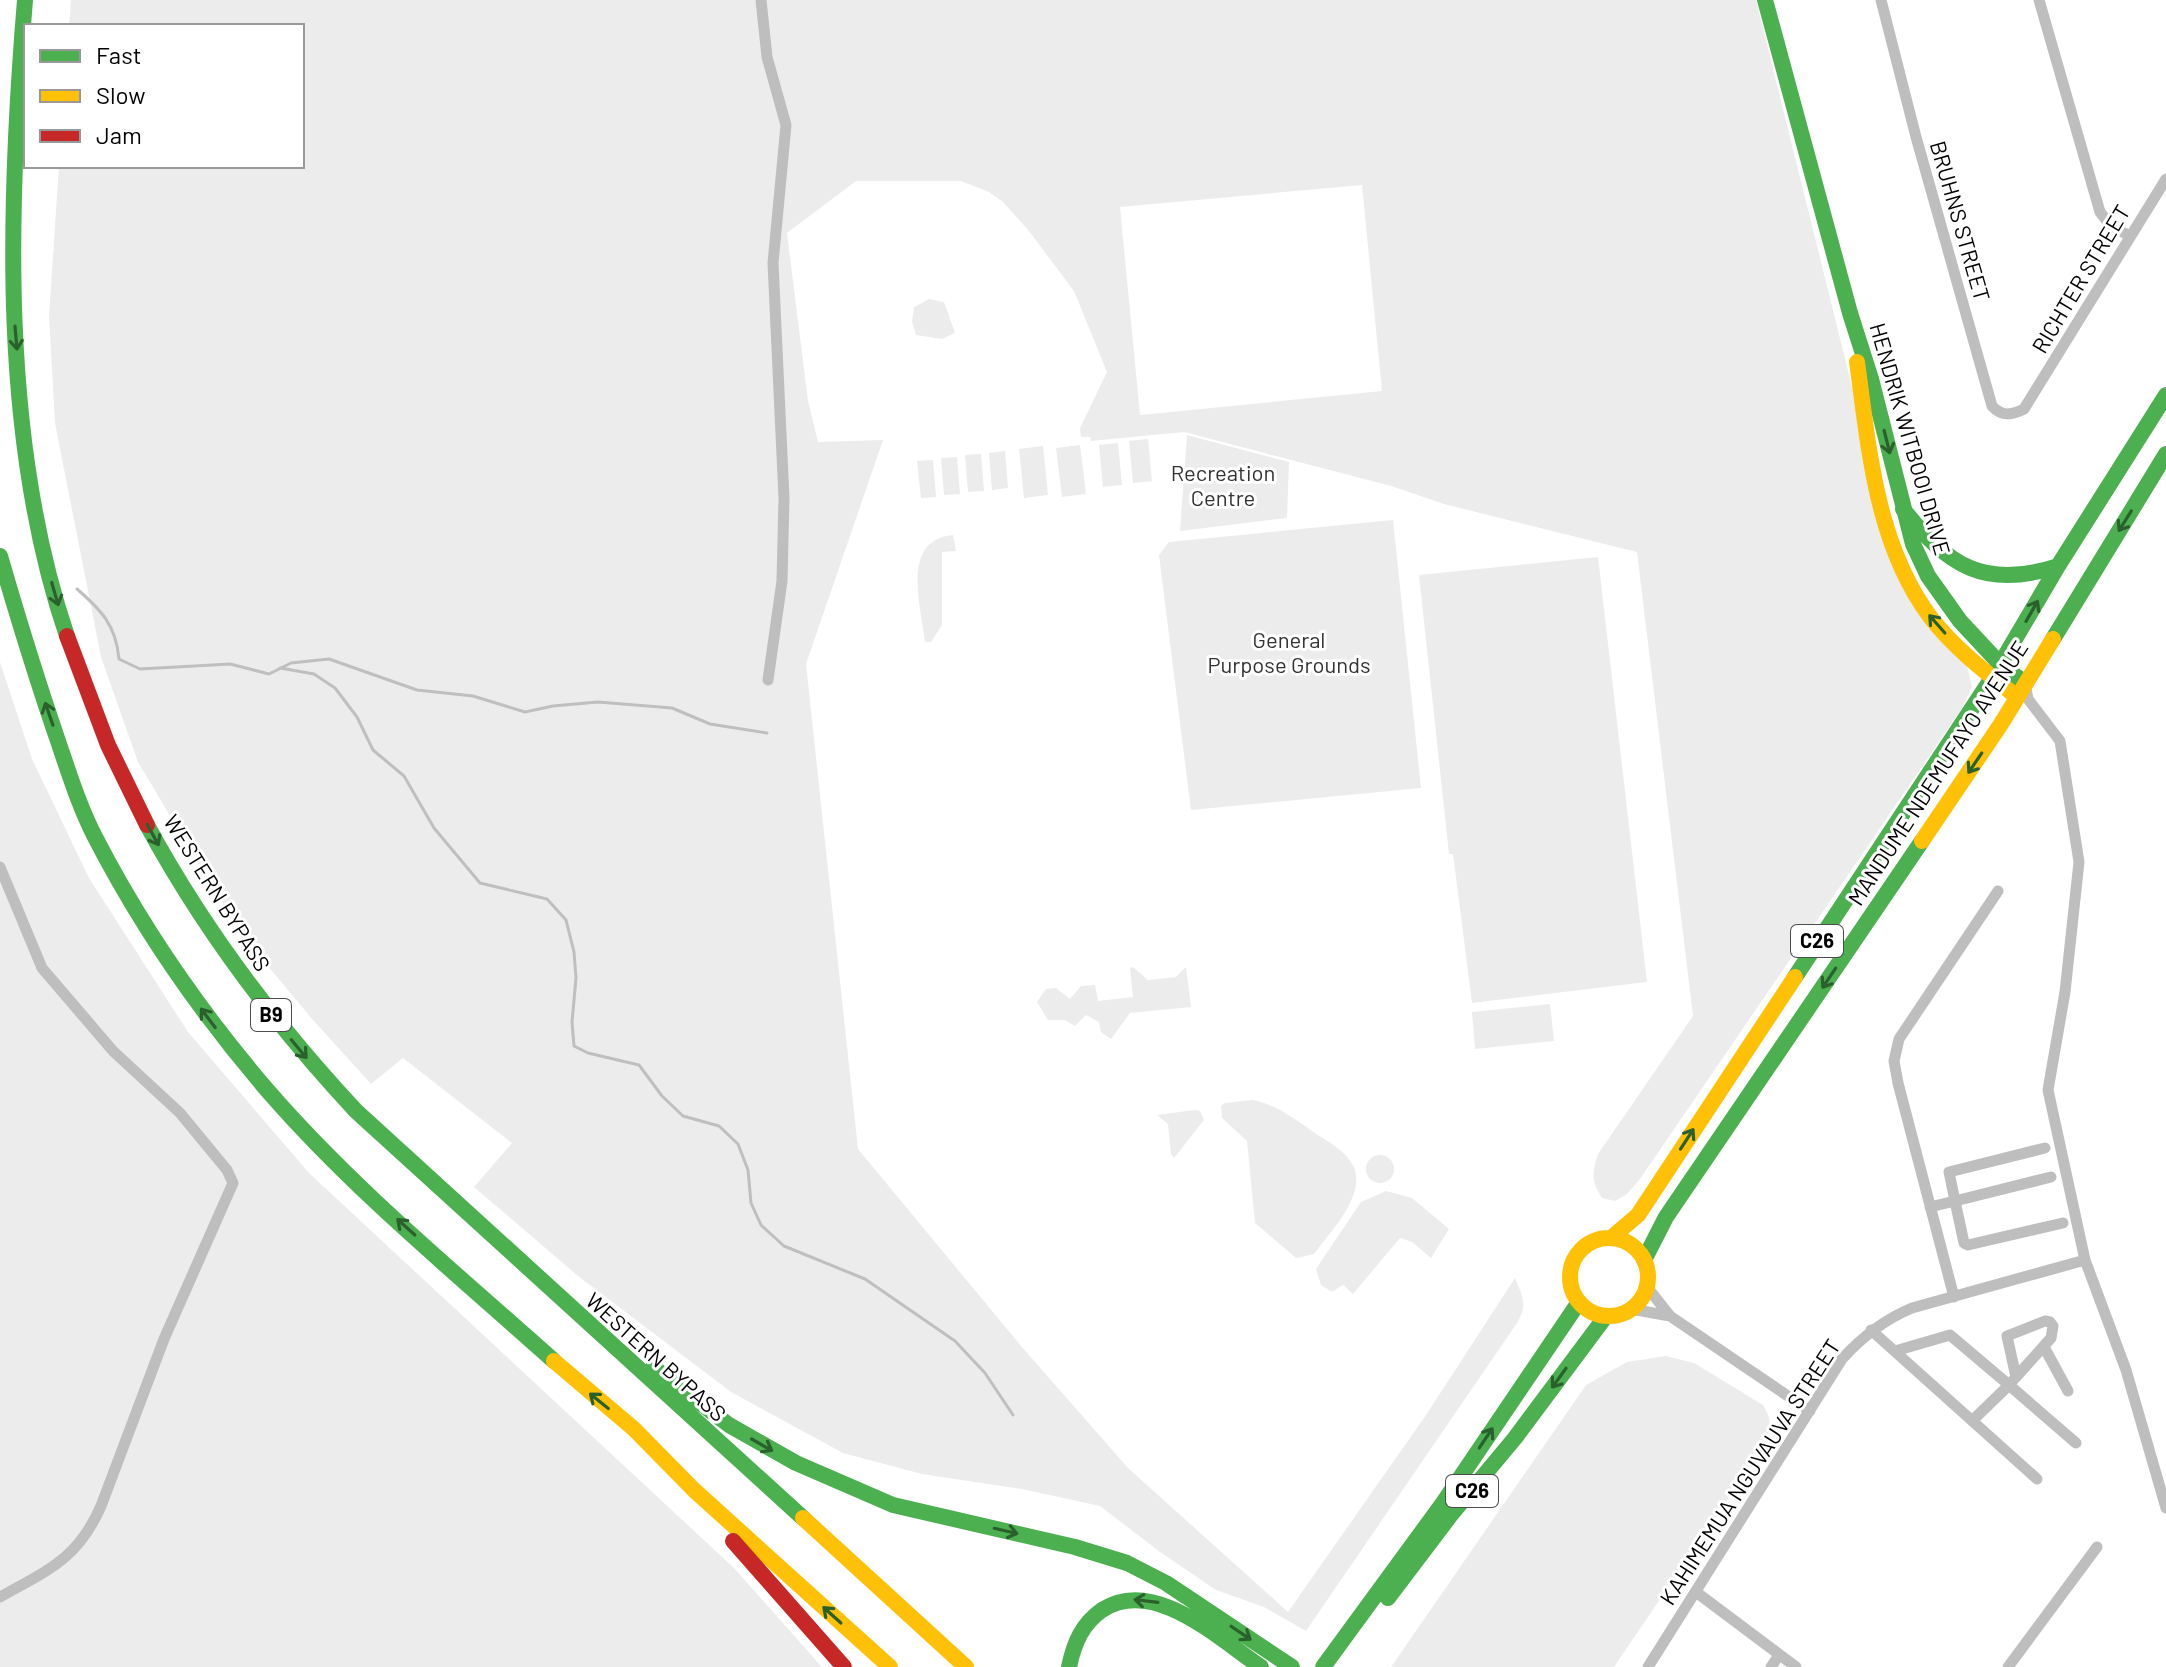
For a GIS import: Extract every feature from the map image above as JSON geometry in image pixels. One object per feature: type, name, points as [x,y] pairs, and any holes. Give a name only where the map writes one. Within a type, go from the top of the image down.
[{"type":"main road","name":"WESTERN BYPASS","points":[[25,0],[15,120],[14,323],[29,486],[57,601],[95,710],[140,811],[184,890],[233,965],[281,1028],[365,1121],[966,1667]]},
{"type":"main road","name":"HENDRIK WITBOOI DRIVE","points":[[1765,0],[1850,313],[1871,379],[1913,544],[1928,576],[1996,672]]},
{"type":"main road","name":"B9","points":[[0,207],[5,161],[15,120]]},
{"type":"main road","name":"HENDRIK WITBOOI DRIVE","points":[[1850,313],[1877,487],[1907,580],[1931,618],[2023,693]]},
{"type":"main road","name":"MANDUME NDEMUFAYO AVENUE","points":[[1592,1309],[1573,1291],[1571,1273],[1577,1255],[1588,1245],[1611,1238],[1638,1215],[1996,672],[2058,566],[2166,395]]},
{"type":"main road","name":"MANDUME NDEMUFAYO AVENUE","points":[[1644,1260],[1666,1217],[2023,693],[2166,454]]},
{"type":"main road","points":[[1903,509],[1919,531],[1946,557],[1971,570],[1995,576],[2028,576],[2058,566]]},
{"type":"main road","name":"B9","points":[[0,556],[22,633],[74,788],[94,835],[151,936],[212,1023],[270,1093],[357,1183],[574,1380],[634,1429],[694,1490],[890,1667]]},
{"type":"main road","points":[[438,1188],[500,1243],[688,1396],[777,1454],[893,1505],[1075,1547],[1127,1563],[1166,1583],[1292,1667]]},
{"type":"main road","points":[[1592,1309],[1628,1311],[1641,1300],[1647,1287],[1648,1273],[1644,1260],[1632,1245],[1611,1238]]},
{"type":"main road","name":"C26","points":[[1323,1667],[1443,1503],[1592,1309]]},
{"type":"main road","name":"C26","points":[[1339,1667],[1450,1516],[1515,1438],[1592,1309]]},
{"type":"main road","points":[[634,1429],[844,1667]]},
{"type":"main road","points":[[1069,1667],[1074,1642],[1089,1621],[1112,1604],[1143,1599],[1175,1609],[1261,1667]]},
{"type":"street","points":[[761,0],[767,57],[786,125],[774,239],[784,498],[782,581],[768,680]]},
{"type":"street","name":"BRUHNS STREET","points":[[1881,0],[1992,406],[2005,414],[2014,414],[2024,409],[2031,400]]},
{"type":"street","points":[[2039,0],[2100,212],[2111,226],[2130,236]]},
{"type":"street","name":"RICHTER STREET","points":[[2031,400],[2166,179]]},
{"type":"street","points":[[2023,693],[2060,741],[2079,862],[2065,992],[2048,1090],[2085,1260],[2126,1370],[2166,1508]]},
{"type":"street","points":[[0,867],[42,968],[113,1051],[180,1113],[227,1170],[233,1183],[164,1339],[101,1506],[88,1532],[72,1553],[0,1597]]},
{"type":"street","points":[[1954,1297],[1898,1083],[1895,1049],[1998,891]]},
{"type":"street","points":[[2045,1148],[1949,1171],[1964,1243],[1968,1245],[2063,1223]]},
{"type":"street","points":[[1930,1207],[2051,1177]]},
{"type":"street","name":"KAHIMEMUA NGUVAUVA STREET","points":[[1648,1667],[1842,1359],[1871,1330],[1902,1312],[2085,1260]]},
{"type":"street","points":[[1647,1287],[1670,1316],[1810,1411]]},
{"type":"street","points":[[1628,1311],[1670,1316]]},
{"type":"street","points":[[1973,1420],[2013,1381],[2044,1347],[2053,1332],[2050,1322],[2009,1333],[2007,1339],[2013,1381]]},
{"type":"street","points":[[1871,1330],[2037,1479]]},
{"type":"street","points":[[1895,1351],[1950,1335],[2013,1381],[2076,1443]]},
{"type":"street","points":[[2044,1347],[2068,1391]]},
{"type":"street","points":[[2008,1667],[2097,1547]]},
{"type":"street","points":[[1696,1592],[1796,1667]]},
{"type":"street","points":[[1771,1667],[1779,1655]]},
{"type":"green space","points":[[71,0],[1756,0],[1888,532],[1898,559],[1967,666],[1972,687],[1960,711],[1640,1179],[1627,1194],[1615,1201],[1602,1198],[1594,1182],[1598,1154],[1693,1016],[1637,552],[1444,504],[1391,486],[1184,432],[1091,441],[1090,437],[1081,437],[1080,428],[1107,372],[1074,291],[1003,202],[989,192],[961,181],[856,181],[787,233],[808,401],[818,442],[883,440],[806,664],[858,1149],[1021,1346],[1128,1468],[1288,1612],[1426,1415],[1515,1278],[1520,1291],[1523,1306],[1517,1323],[1306,1631],[1264,1607],[1216,1590],[1100,1506],[1022,1489],[922,1474],[843,1453],[731,1392],[578,1276],[474,1187],[512,1143],[403,1058],[371,1084],[246,940],[138,762],[101,657],[55,423],[49,316],[59,168],[304,168],[304,24],[69,24]],"holes":[[[1362,185],[1382,391],[1140,415],[1120,207]]]},
{"type":"green space","points":[[929,299],[944,302],[955,333],[942,339],[916,335],[912,322],[914,307]]},
{"type":"green space","name":"Recreation Centre","points":[[1187,435],[1289,462],[1287,518],[1180,531]]},
{"type":"green space","points":[[1148,439],[1152,481],[1133,483],[1129,441]]},
{"type":"green space","points":[[1118,443],[1122,485],[1103,487],[1099,445]]},
{"type":"green space","points":[[1080,445],[1086,494],[1062,497],[1056,448]]},
{"type":"green space","points":[[1043,446],[1048,495],[1024,498],[1019,449]]},
{"type":"green space","points":[[1005,451],[1008,488],[992,490],[989,453]]},
{"type":"green space","points":[[981,454],[984,491],[968,492],[965,455]]},
{"type":"green space","points":[[957,457],[960,494],[944,495],[941,458]]},
{"type":"green space","points":[[933,460],[936,497],[921,498],[917,461]]},
{"type":"green space","name":"General Purpose Grounds","points":[[1393,520],[1421,788],[1191,810],[1159,555],[1169,542]]},
{"type":"green space","points":[[953,535],[956,551],[942,552],[942,625],[931,642],[925,642],[918,594],[920,562],[926,549],[936,540]]},
{"type":"green space","points":[[1598,557],[1647,982],[1472,1003],[1453,854],[1449,854],[1419,575]]},
{"type":"green space","points":[[0,662],[32,759],[89,878],[188,1032],[309,1173],[734,1568],[822,1667],[0,1667]]},
{"type":"green space","points":[[1133,967],[1148,980],[1176,977],[1186,967],[1191,1007],[1130,1013],[1111,1039],[1101,1032],[1099,1022],[1086,1015],[1075,1026],[1065,1020],[1048,1020],[1037,1002],[1046,989],[1056,988],[1070,999],[1081,986],[1095,985],[1098,1001],[1133,997],[1130,968]]},
{"type":"green space","points":[[1550,1004],[1554,1041],[1475,1049],[1472,1012]]},
{"type":"green space","points":[[1252,1100],[1284,1112],[1333,1145],[1348,1157],[1356,1173],[1356,1186],[1346,1211],[1314,1254],[1296,1258],[1255,1223],[1247,1141],[1222,1118],[1221,1106]]},
{"type":"green space","points":[[1200,1111],[1204,1120],[1174,1158],[1168,1124],[1157,1115]]},
{"type":"green space","points":[[1380,1155],[1390,1159],[1394,1169],[1390,1179],[1380,1183],[1370,1179],[1366,1169],[1370,1159]]},
{"type":"green space","points":[[1386,1191],[1412,1198],[1449,1229],[1431,1258],[1412,1242],[1400,1238],[1353,1294],[1343,1285],[1332,1292],[1321,1285],[1316,1269],[1361,1202]]},
{"type":"green space","points":[[1666,1356],[1694,1363],[1763,1405],[1769,1419],[1769,1433],[1766,1443],[1614,1667],[1391,1667],[1586,1385],[1627,1362]]},
{"type":"waterway","points":[[77,589],[111,627],[119,659],[140,669],[230,664],[269,674],[291,663],[329,659],[417,690],[473,696],[525,712],[598,702],[672,708],[710,724],[767,733]]},
{"type":"waterway","points":[[280,668],[314,674],[335,688],[357,717],[373,750],[404,776],[434,828],[480,883],[547,899],[566,920],[574,952],[576,978],[572,1022],[574,1046],[588,1053],[639,1065],[662,1096],[683,1116],[719,1126],[738,1144],[748,1170],[751,1203],[761,1225],[784,1246],[865,1279],[955,1341],[985,1373],[1013,1415]]},
{"type":"traffic: fast","points":[[25,0],[15,159],[14,321],[30,482],[45,561],[67,636]]},
{"type":"traffic: fast","points":[[1765,0],[1850,313],[1871,379],[1913,544],[1928,576],[1960,621],[2001,665],[2025,683]]},
{"type":"traffic: fast","points":[[1795,977],[1992,678],[2058,566],[2166,395]]},
{"type":"traffic: fast","points":[[2053,639],[2166,454]]},
{"type":"traffic: fast","points":[[1903,509],[1936,545],[1970,568],[1989,574],[2009,575],[2058,566]]},
{"type":"traffic: fast","points":[[0,556],[84,813],[132,904],[174,969],[243,1061],[335,1163],[554,1361]]},
{"type":"traffic: fast","points":[[147,825],[192,902],[242,974],[297,1044],[356,1111],[803,1518]]},
{"type":"traffic: fast","points":[[1644,1260],[1666,1217],[1922,841]]},
{"type":"traffic: fast","points":[[1323,1667],[1443,1503],[1579,1302]]},
{"type":"traffic: fast","points":[[1388,1598],[1450,1516],[1515,1438],[1606,1316]]},
{"type":"traffic: fast","points":[[653,1367],[729,1425],[796,1463],[893,1505],[1075,1547],[1127,1563],[1166,1583],[1292,1667]]},
{"type":"traffic: fast","points":[[1069,1667],[1080,1635],[1095,1615],[1122,1602],[1143,1601],[1185,1615],[1261,1667]]},
{"type":"traffic: slow","points":[[1857,362],[1871,462],[1898,559],[1913,590],[1940,629],[2017,697]]},
{"type":"traffic: slow","points":[[1922,841],[2001,724],[2053,639]]},
{"type":"traffic: slow","points":[[1611,1238],[1638,1215],[1795,977]]},
{"type":"traffic: slow","points":[[1609,1238],[1624,1241],[1641,1255],[1648,1277],[1645,1292],[1631,1309],[1609,1316],[1594,1313],[1577,1299],[1570,1277],[1573,1262],[1587,1245],[1609,1238]]},
{"type":"traffic: slow","points":[[554,1361],[634,1429],[694,1490],[890,1667]]},
{"type":"traffic: slow","points":[[803,1518],[966,1667]]},
{"type":"traffic: jam","points":[[67,636],[108,745],[147,825]]},
{"type":"traffic: jam","points":[[733,1541],[844,1667]]}]
